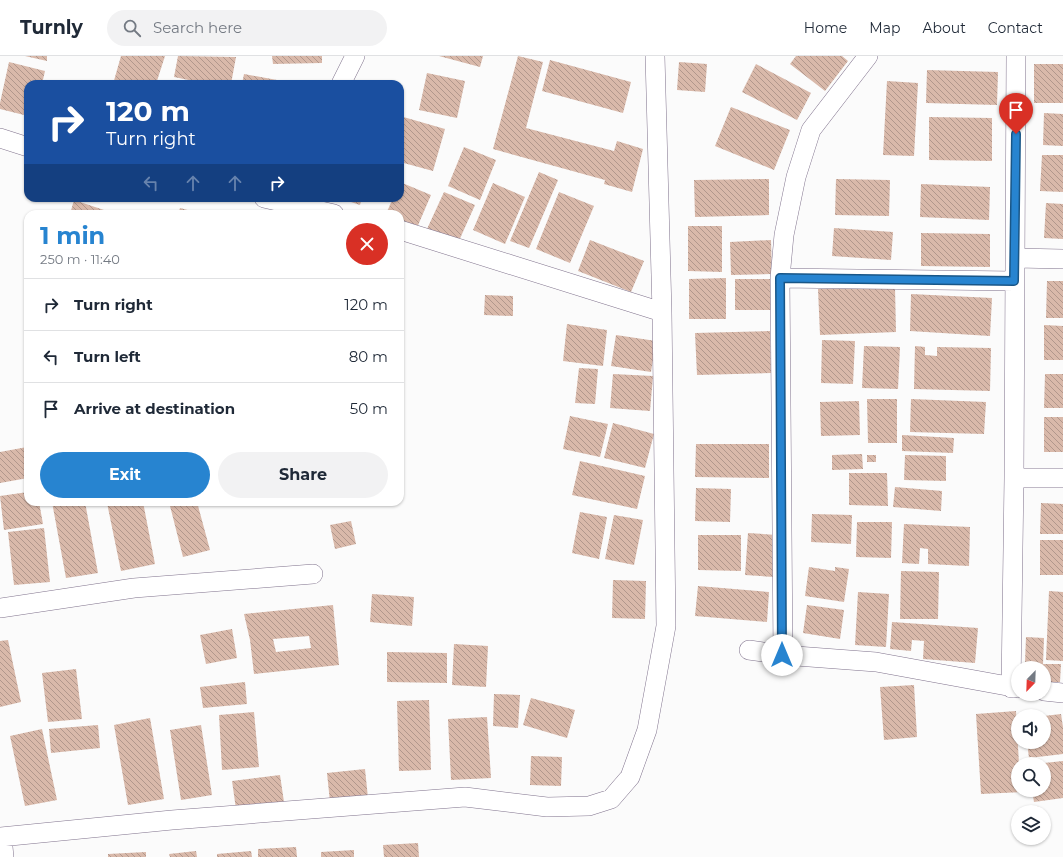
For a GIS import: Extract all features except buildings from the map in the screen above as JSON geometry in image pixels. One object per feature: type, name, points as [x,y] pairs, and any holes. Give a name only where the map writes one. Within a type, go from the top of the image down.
[{"type":"street","points":[[343,80],[355,56]]},
{"type":"street","points":[[4,857],[1,837],[172,820],[465,797],[547,807],[589,806],[611,799],[630,777],[647,730],[666,626],[662,312],[655,56]]},
{"type":"street","points":[[782,655],[780,278],[784,235],[796,177],[811,130],[868,56]]},
{"type":"street","points":[[1014,661],[1014,281],[1016,56]]},
{"type":"street","points":[[0,138],[24,146]]},
{"type":"street","points":[[291,202],[320,210]]},
{"type":"street","points":[[404,231],[662,312]]},
{"type":"street","points":[[1015,258],[1063,259]]},
{"type":"street","points":[[780,278],[1014,281]]},
{"type":"street","points":[[1014,478],[1063,478]]},
{"type":"street","points":[[0,608],[134,588],[313,574]]},
{"type":"street","points":[[749,650],[782,655],[876,662],[1011,687]]},
{"type":"street","points":[[1051,692],[1063,694]]},
{"type":"route","points":[[782,655],[780,278],[1014,281],[1016,134]]}]
